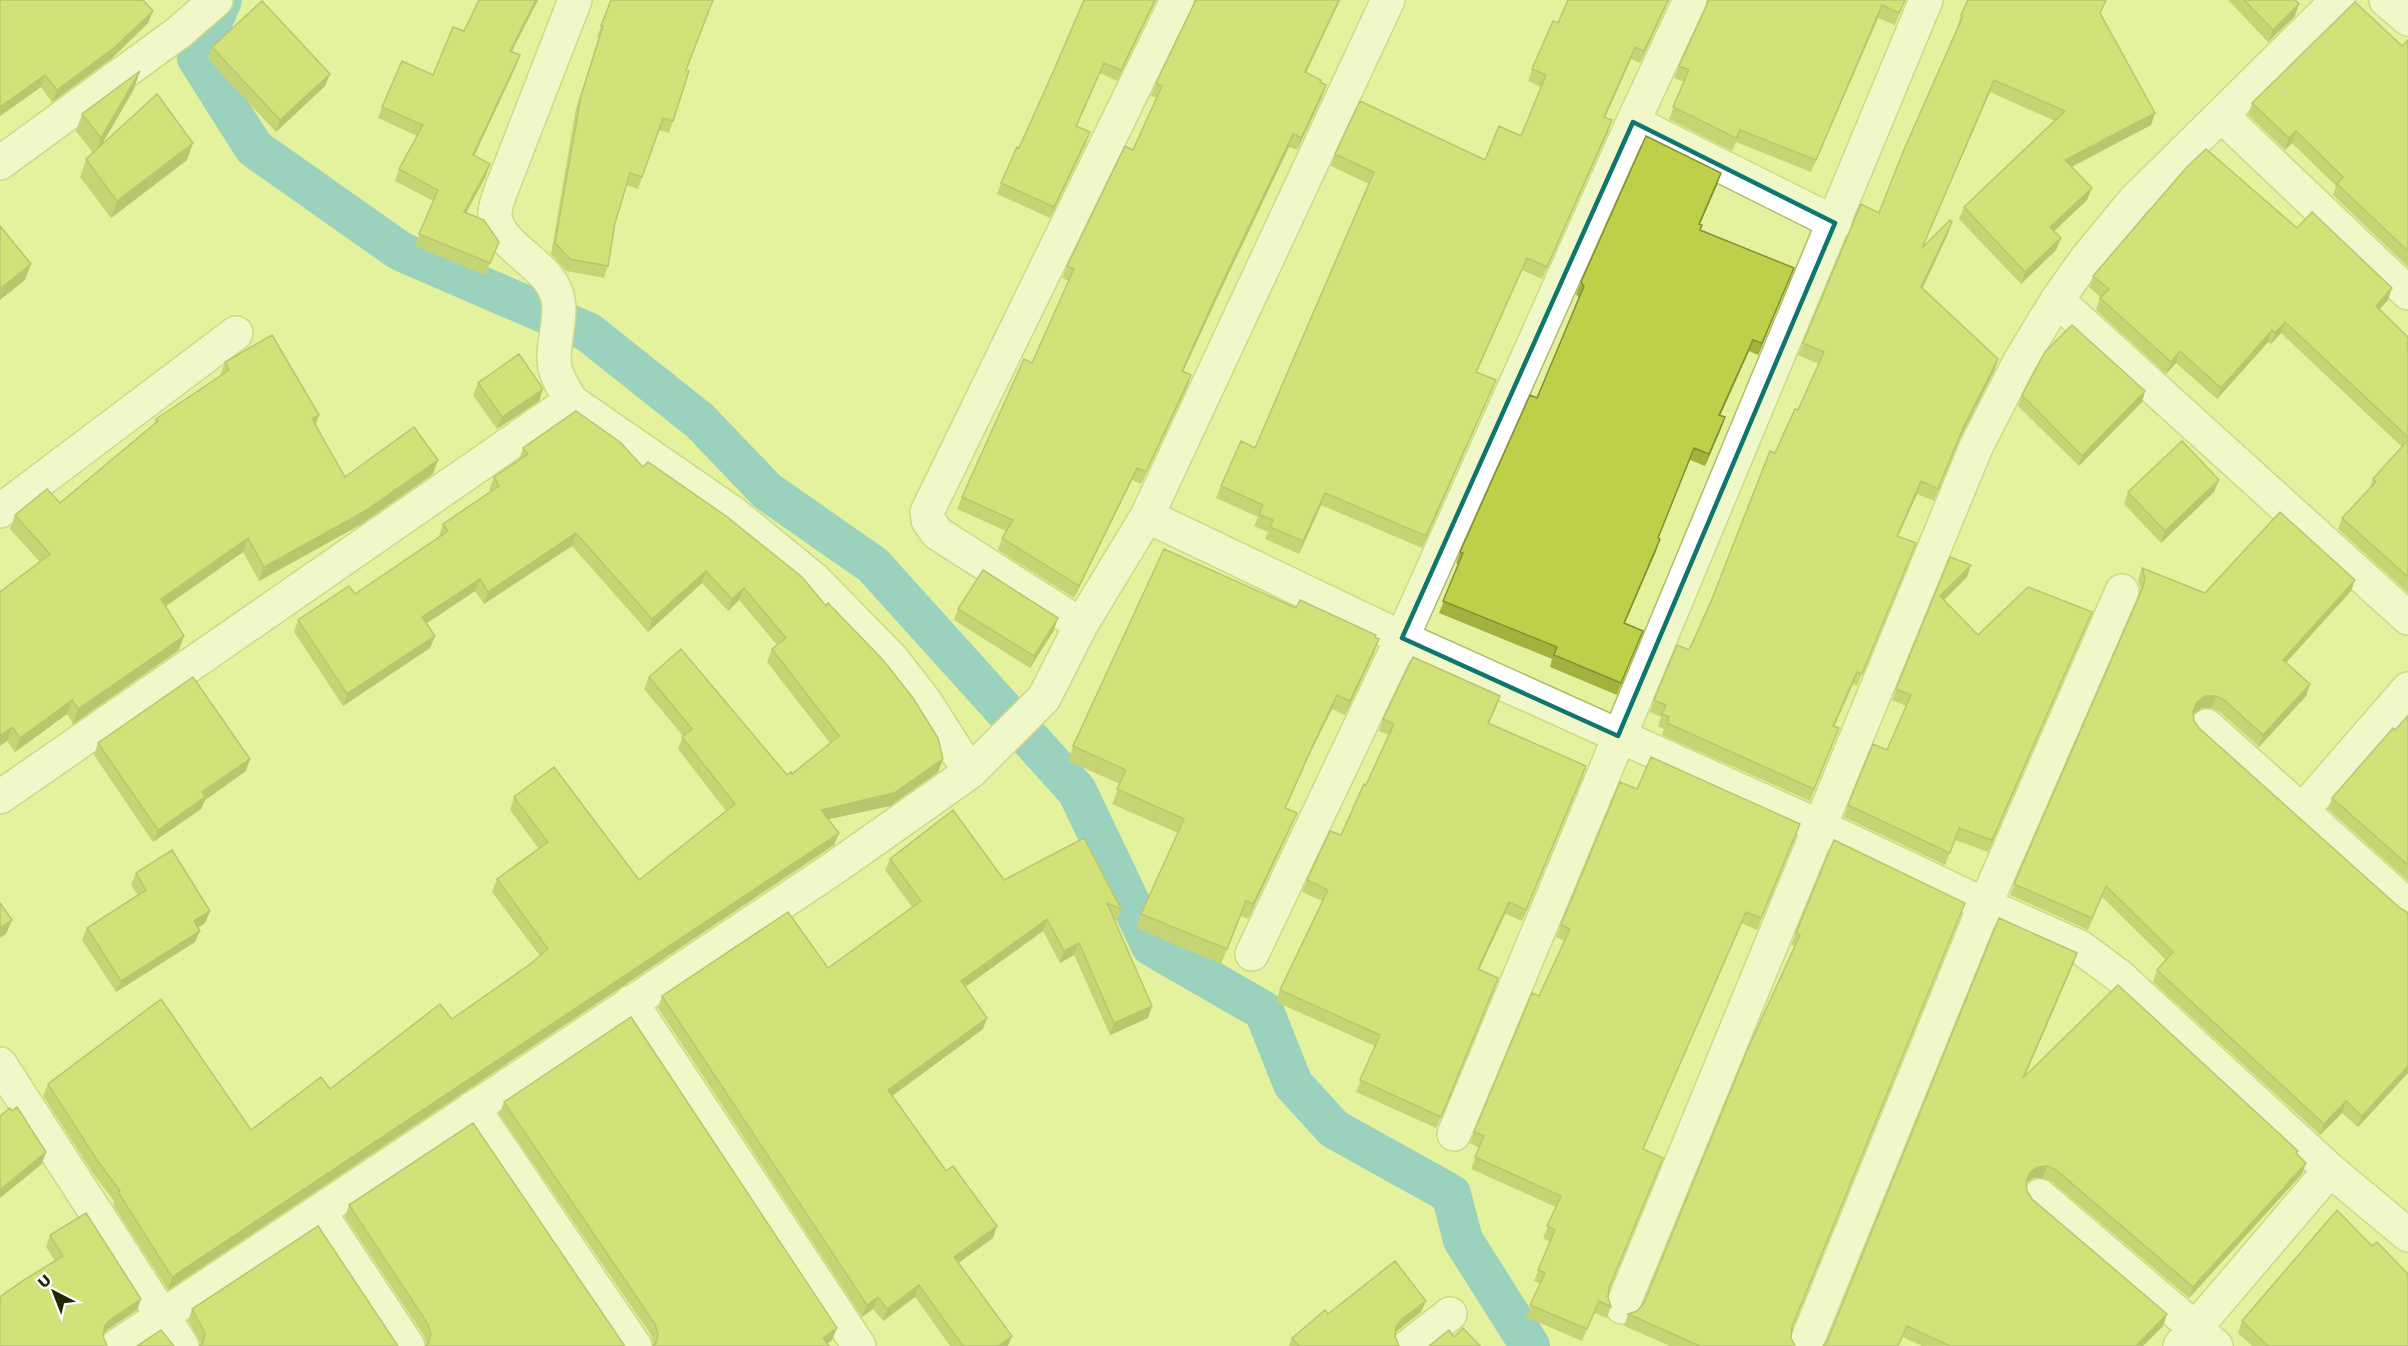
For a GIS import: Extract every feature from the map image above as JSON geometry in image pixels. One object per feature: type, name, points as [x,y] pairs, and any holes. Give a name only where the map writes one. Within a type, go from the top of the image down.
[{"type":"street","points":[[575,0],[500,193],[495,213],[498,229],[549,280],[556,291],[559,306],[555,368],[571,401],[733,513],[815,580],[893,660],[924,700],[981,762]]},
{"type":"street","points":[[1081,625],[937,533],[928,520],[927,512],[1177,0]]},
{"type":"street","points":[[117,1346],[320,1213],[473,1108],[834,868],[981,762],[1044,698],[1081,625],[1147,516],[1388,0]]},
{"type":"street","points":[[1252,954],[1402,638],[1690,0]]},
{"type":"street","points":[[1454,1134],[1926,0]]},
{"type":"street","points":[[1622,1307],[1976,447],[2020,361],[2057,300],[2087,258],[2134,201],[2338,0]]},
{"type":"street","points":[[2386,0],[2408,19]]},
{"type":"street","points":[[0,163],[205,10]]},
{"type":"street","points":[[2222,116],[2408,293]]},
{"type":"street","points":[[1633,122],[1835,223]]},
{"type":"street","points":[[2057,300],[2408,618]]},
{"type":"street","points":[[0,511],[237,333]]},
{"type":"street","points":[[0,797],[571,401]]},
{"type":"street","points":[[1147,516],[1402,638],[1820,826],[1985,905],[2080,947],[2119,976],[2330,1170],[2408,1235]]},
{"type":"street","points":[[1805,1346],[1985,905],[2122,591]]},
{"type":"street","points":[[2302,811],[2408,689]]},
{"type":"street","points":[[2207,726],[2408,906]]},
{"type":"street","points":[[631,1002],[854,1344]]},
{"type":"street","points":[[0,1064],[182,1346]]},
{"type":"street","points":[[473,1108],[634,1346]]},
{"type":"street","points":[[2040,1196],[2197,1340],[2330,1170]]},
{"type":"street","points":[[320,1213],[408,1346]]},
{"type":"street","points":[[1409,1346],[1450,1314]]},
{"type":"highlighted area","points":[[1633,122],[1835,223],[1618,736],[1402,638]]},
{"type":"building","points":[[0,0],[143,0],[153,11],[115,47],[57,90],[45,75],[0,107]]},
{"type":"building","points":[[479,0],[536,0],[510,51],[520,55],[473,155],[490,164],[464,212],[484,220],[499,242],[490,263],[419,234],[438,190],[399,169],[423,125],[382,107],[402,61],[433,75],[453,27],[464,31]]},
{"type":"building","points":[[611,0],[713,0],[686,70],[689,71],[673,121],[663,118],[642,177],[630,173],[615,223],[608,266],[570,259],[555,243],[581,96]]},
{"type":"building","points":[[1084,0],[1155,0],[1121,70],[1104,63],[1076,126],[1090,132],[1054,207],[1001,183],[1017,147],[1019,148]]},
{"type":"building","points":[[1196,0],[1339,0],[1305,72],[1326,85],[1301,138],[1293,134],[1220,287],[1182,371],[1191,375],[1146,472],[1137,468],[1079,586],[1002,538],[1013,520],[962,497],[1024,359],[1032,363],[1074,269],[1067,266],[1125,146],[1133,150],[1162,86],[1156,83]]},
{"type":"building","points":[[1568,0],[1668,0],[1644,51],[1635,47],[1604,117],[1612,120],[1547,267],[1527,258],[1476,372],[1496,380],[1426,536],[1325,493],[1303,541],[1270,527],[1273,520],[1259,514],[1263,505],[1221,486],[1241,441],[1255,448],[1374,172],[1335,154],[1360,101],[1485,160],[1499,126],[1521,136],[1546,75],[1532,69],[1553,21],[1558,23]]},
{"type":"building","points":[[1709,0],[1905,0],[1899,13],[1882,5],[1816,160],[1740,130],[1736,138],[1673,107],[1689,70],[1679,66]]},
{"type":"building","points":[[1968,0],[2106,0],[2100,13],[2155,113],[2065,160],[2092,188],[2050,227],[2061,238],[2025,272],[1964,207],[2065,111],[1994,80],[1922,248],[1950,220],[1952,222],[1921,287],[1998,359],[1963,428],[1938,489],[1921,481],[1897,536],[1916,543],[1862,674],[1857,672],[1833,726],[1839,728],[1814,789],[1667,723],[1669,717],[1662,714],[1666,705],[1654,700],[1677,645],[1689,650],[1710,604],[1770,451],[1775,453],[1795,409],[1798,410],[1824,352],[1803,343],[1861,204],[1879,213]]},
{"type":"building","points":[[2244,0],[2295,0],[2299,4],[2273,30]]},
{"type":"building","points":[[262,1],[330,74],[280,120],[212,47]]},
{"type":"building","points":[[2355,2],[2402,46],[2408,40],[2408,251],[2337,184],[2343,177],[2296,131],[2289,138],[2252,103]]},
{"type":"building","points":[[140,71],[101,138],[82,114]]},
{"type":"building","points":[[157,94],[193,143],[117,201],[86,159]]},
{"type":"building","points":[[1646,136],[1721,173],[1699,224],[1702,225],[1700,230],[1794,268],[1762,343],[1753,340],[1719,415],[1725,417],[1709,454],[1694,448],[1658,538],[1660,539],[1624,623],[1643,631],[1621,683],[1554,655],[1557,647],[1443,601],[1463,553],[1460,552],[1530,395],[1537,398],[1584,286],[1581,282]]},
{"type":"building","points":[[2206,149],[2297,228],[2312,212],[2392,288],[2376,306],[2408,337],[2408,437],[2285,322],[2275,333],[2272,330],[2221,388],[2180,351],[2171,362],[2100,298],[2109,289],[2093,276],[2186,168]]},
{"type":"building","points":[[0,226],[31,264],[0,289]]},
{"type":"building","points":[[2072,325],[2145,391],[2082,456],[2022,395],[2045,352]]},
{"type":"building","points":[[272,335],[319,415],[312,419],[345,477],[414,427],[438,460],[365,511],[264,567],[248,538],[161,599],[184,636],[78,709],[72,700],[20,738],[12,727],[0,736],[0,592],[50,554],[15,515],[47,489],[60,503],[158,421],[156,419],[229,370],[225,362]]},
{"type":"building","points":[[519,354],[543,389],[502,417],[478,383]]},
{"type":"building","points":[[576,411],[620,442],[643,467],[648,462],[726,516],[802,577],[826,606],[828,603],[883,660],[913,698],[938,738],[943,759],[894,793],[821,810],[839,833],[172,1277],[118,1192],[120,1191],[48,1084],[161,999],[251,1130],[321,1077],[330,1089],[440,1004],[452,1019],[548,949],[497,879],[548,842],[514,797],[554,767],[639,880],[735,804],[682,737],[692,729],[649,677],[681,649],[787,775],[791,772],[792,774],[839,736],[772,649],[786,638],[744,588],[732,599],[706,571],[652,619],[576,533],[488,592],[480,579],[422,617],[435,636],[347,694],[298,620],[349,586],[355,594],[448,531],[443,524],[499,486],[494,477],[528,454],[523,448]]},
{"type":"building","points":[[2408,440],[2408,577],[2342,518],[2376,482],[2373,479]]},
{"type":"building","points":[[2182,441],[2219,480],[2165,531],[2128,492]]},
{"type":"building","points":[[2280,512],[2355,580],[2283,660],[2310,684],[2263,735],[2224,700],[2216,696],[2206,696],[2197,702],[2193,711],[2194,721],[2199,728],[2408,913],[2408,1066],[2362,1116],[2346,1101],[2324,1124],[2157,970],[2173,952],[2106,886],[2092,918],[2014,884],[2143,587],[2145,578],[2142,568],[2205,593]]},
{"type":"building","points":[[1164,549],[1296,608],[1300,600],[1376,635],[1375,637],[1379,639],[1350,701],[1337,695],[1285,808],[1297,813],[1253,904],[1246,901],[1227,949],[1141,914],[1184,819],[1117,789],[1126,770],[1073,746]]},
{"type":"building","points":[[1950,557],[1971,565],[1940,596],[1978,635],[2028,587],[2092,612],[1992,840],[1959,828],[1950,853],[1848,805],[1873,744],[1887,750],[1911,695],[1896,689]]},
{"type":"building","points":[[983,570],[1058,618],[1034,656],[958,609]]},
{"type":"building","points":[[1413,657],[1500,696],[1488,723],[1586,766],[1526,910],[1509,902],[1478,969],[1498,978],[1441,1117],[1360,1080],[1380,1035],[1280,990],[1328,890],[1307,880],[1330,831],[1341,835],[1364,784],[1366,785],[1394,724],[1383,719]]},
{"type":"building","points":[[193,677],[250,759],[202,792],[205,797],[158,830],[98,743]]},
{"type":"building","points":[[2408,716],[2408,865],[2332,798],[2393,728],[2395,730]]},
{"type":"building","points":[[1651,757],[1800,824],[1761,918],[1746,912],[1643,1149],[1663,1158],[1609,1288],[1608,1297],[1611,1307],[1599,1301],[1587,1329],[1530,1305],[1545,1273],[1538,1270],[1555,1230],[1547,1226],[1561,1196],[1475,1157],[1484,1136],[1474,1132],[1532,993],[1539,996],[1570,929],[1561,925],[1620,782],[1637,789]]},
{"type":"building","points":[[953,810],[1004,880],[1084,838],[1121,909],[1107,903],[1152,1006],[1114,1023],[1079,943],[1064,951],[1047,919],[961,981],[987,1018],[888,1090],[946,1171],[953,1166],[997,1226],[954,1257],[1012,1336],[998,1346],[963,1346],[919,1285],[887,1309],[878,1297],[867,1305],[662,996],[788,912],[828,968],[921,901],[890,859]]},
{"type":"building","points":[[1834,840],[1965,903],[1792,1327],[1791,1338],[1795,1346],[1700,1346],[1628,1314],[1637,1311],[1644,1303],[1747,1051],[1800,935],[1796,933]]},
{"type":"building","points":[[172,850],[210,911],[194,921],[200,931],[121,981],[87,928],[146,890],[136,873]]},
{"type":"building","points":[[0,903],[12,920],[0,928]]},
{"type":"building","points":[[1999,918],[2077,953],[2023,1078],[2118,985],[2298,1151],[2296,1153],[2306,1163],[2193,1287],[2056,1170],[2047,1166],[2038,1167],[2030,1172],[2026,1182],[2027,1191],[2032,1199],[2167,1314],[2136,1346],[1950,1346],[1907,1326],[1898,1346],[1823,1346],[1827,1342]]},
{"type":"building","points":[[631,1017],[837,1328],[823,1338],[829,1346],[653,1346],[658,1333],[655,1324],[504,1102]]},
{"type":"building","points":[[17,1107],[46,1152],[0,1190],[0,1116],[10,1108],[12,1111]]},
{"type":"building","points":[[473,1123],[625,1346],[426,1346],[431,1334],[428,1324],[349,1205]]},
{"type":"building","points":[[2337,1210],[2372,1246],[2377,1242],[2408,1274],[2408,1346],[2268,1346],[2242,1321]]},
{"type":"building","points":[[86,1213],[141,1299],[105,1325],[103,1336],[107,1346],[0,1346],[0,1297],[63,1256],[50,1235]]},
{"type":"building","points":[[318,1226],[398,1346],[200,1346],[205,1333],[192,1309]]},
{"type":"building","points":[[1395,1261],[1426,1301],[1402,1319],[1396,1327],[1395,1336],[1399,1346],[1299,1346],[1292,1338],[1325,1310],[1328,1314]]},
{"type":"building","points":[[1463,1328],[1480,1346],[1429,1346],[1449,1330],[1454,1337]]},
{"type":"building","points":[[161,1330],[174,1346],[137,1346]]},
{"type":"waterway","points":[[222,0],[197,58],[254,148],[400,251],[588,332],[700,421],[767,491],[873,565],[1077,791],[1151,946],[1264,1011],[1293,1084],[1334,1129],[1451,1194],[1463,1240],[1530,1346]]}]
